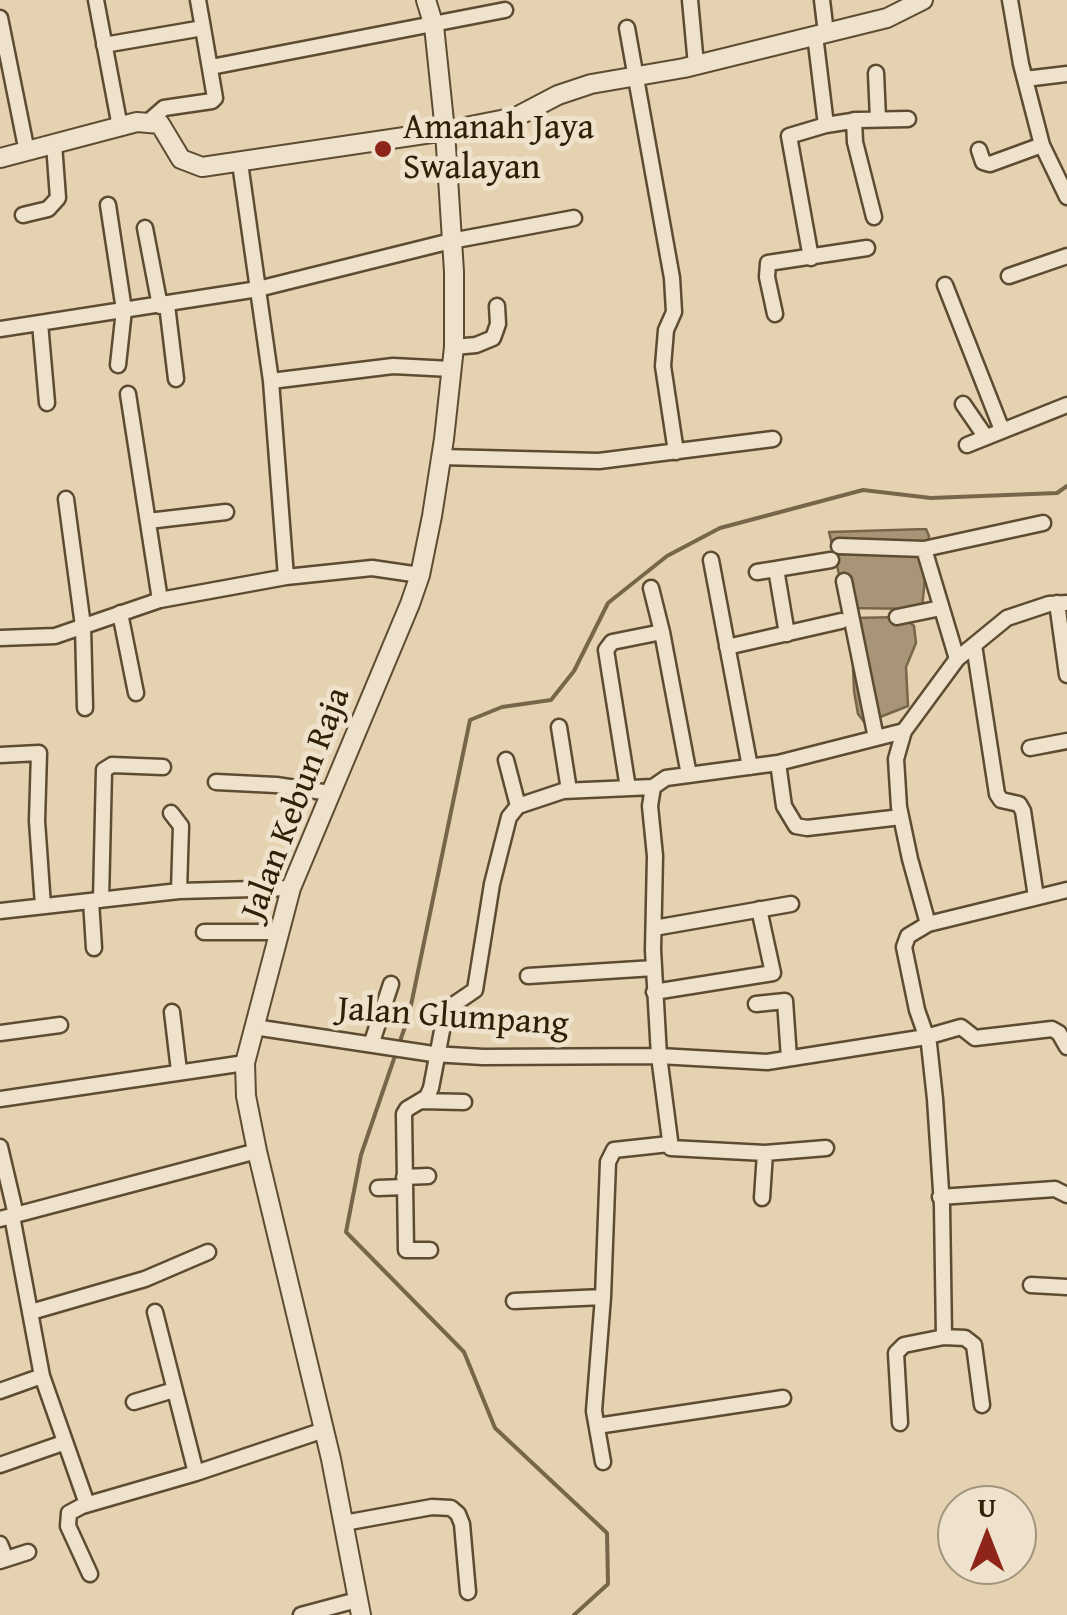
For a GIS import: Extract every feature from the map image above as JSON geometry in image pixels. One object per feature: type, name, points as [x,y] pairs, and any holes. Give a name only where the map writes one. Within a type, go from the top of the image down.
[{"type":"street","points":[[96,0],[120,127]]},
{"type":"street","points":[[148,122],[164,108],[215,98],[198,0]]},
{"type":"street","name":"Jalan Kebun Raja","points":[[359,1607],[324,1430],[257,1151],[246,1096],[245,1063],[291,888],[362,724],[420,575],[441,457],[454,347],[451,241],[446,131],[434,26],[426,0]]},
{"type":"street","points":[[690,0],[696,64]]},
{"type":"street","points":[[822,0],[820,34],[826,125]]},
{"type":"street","points":[[0,158],[148,122],[164,128],[174,149],[187,163],[202,167],[446,131],[516,117],[558,95],[591,84],[696,64],[887,18],[923,0]]},
{"type":"street","points":[[1010,0],[1042,145],[1067,198]]},
{"type":"street","points":[[211,67],[505,10]]},
{"type":"street","points":[[0,18],[27,152]]},
{"type":"street","points":[[104,45],[203,28]]},
{"type":"street","points":[[627,28],[672,278],[674,312],[666,330],[663,366],[676,452]]},
{"type":"street","points":[[876,73],[878,119]]},
{"type":"street","points":[[1025,79],[1067,74]]},
{"type":"street","points":[[811,258],[790,136],[854,120],[908,119]]},
{"type":"street","points":[[854,120],[854,142],[874,217]]},
{"type":"street","points":[[23,215],[48,210],[58,198],[54,144]]},
{"type":"street","points":[[979,150],[983,162],[990,164],[1042,145]]},
{"type":"street","points":[[240,163],[271,381],[286,577]]},
{"type":"street","points":[[108,205],[124,310],[118,365]]},
{"type":"street","points":[[0,329],[258,289],[451,241],[574,218]]},
{"type":"street","points":[[144,228],[164,305],[176,379]]},
{"type":"street","points":[[775,314],[766,277],[768,263],[867,248]]},
{"type":"street","points":[[1008,276],[1067,256]]},
{"type":"street","points":[[945,285],[1002,430]]},
{"type":"street","points":[[454,347],[493,338],[498,324],[497,306]]},
{"type":"street","points":[[40,323],[47,403]]},
{"type":"street","points":[[271,381],[393,366],[451,369]]},
{"type":"street","points":[[128,394],[160,600]]},
{"type":"street","points":[[963,404],[986,436]]},
{"type":"street","points":[[968,445],[1067,405]]},
{"type":"street","points":[[441,457],[599,462],[773,439]]},
{"type":"street","points":[[66,499],[83,626],[85,708]]},
{"type":"street","points":[[148,521],[226,512]]},
{"type":"street","points":[[839,546],[924,549],[1043,523]]},
{"type":"street","points":[[924,549],[956,659]]},
{"type":"street","points":[[711,560],[750,767]]},
{"type":"street","points":[[757,572],[830,560]]},
{"type":"street","points":[[0,638],[37,639],[160,600],[286,577],[372,568],[420,575]]},
{"type":"street","points":[[776,569],[787,634]]},
{"type":"street","points":[[844,580],[876,738]]},
{"type":"street","points":[[651,588],[689,775]]},
{"type":"street","points":[[928,924],[901,817],[896,759],[904,731],[956,659],[1007,618],[1062,603],[1067,675]]},
{"type":"street","points":[[897,617],[941,608]]},
{"type":"street","points":[[120,613],[136,694]]},
{"type":"street","points":[[728,647],[842,621]]},
{"type":"street","points":[[628,788],[606,650],[612,642],[662,632]]},
{"type":"street","points":[[974,645],[997,794],[1001,800],[1019,804],[1023,812],[1036,897]]},
{"type":"street","points":[[559,727],[569,790]]},
{"type":"street","points":[[826,1148],[765,1153],[675,1149],[669,1144],[654,992],[656,856],[650,806],[653,787],[658,781],[778,763],[904,731]]},
{"type":"street","points":[[1030,748],[1067,741]]},
{"type":"street","points":[[0,755],[39,753],[37,821],[43,906]]},
{"type":"street","points":[[506,760],[518,806]]},
{"type":"street","points":[[778,763],[784,806],[796,826],[901,817]]},
{"type":"street","points":[[94,948],[104,770],[112,765],[163,768]]},
{"type":"street","points":[[216,782],[330,793]]},
{"type":"street","points":[[421,1101],[430,1088],[445,1016],[450,1007],[475,990],[479,979],[498,851],[509,817],[518,806],[569,790],[653,787]]},
{"type":"street","points":[[171,813],[181,831],[178,891]]},
{"type":"street","points":[[0,911],[178,891],[291,888]]},
{"type":"street","points":[[944,1336],[936,1099],[926,1036],[904,947],[908,936],[928,924],[1067,890]]},
{"type":"street","points":[[654,928],[791,904]]},
{"type":"street","points":[[654,992],[773,973],[759,910]]},
{"type":"street","points":[[204,932],[279,932]]},
{"type":"street","points":[[528,976],[654,968]]},
{"type":"street","points":[[372,1042],[391,984]]},
{"type":"street","points":[[756,1004],[785,1000],[789,1058]]},
{"type":"street","points":[[172,1012],[179,1071]]},
{"type":"street","points":[[0,1033],[60,1025]]},
{"type":"street","name":"Jalan Glumpang","points":[[254,1027],[436,1054],[483,1057],[659,1056],[738,1062],[789,1058],[957,1028],[967,1029],[975,1038],[1052,1029],[1067,1046]]},
{"type":"street","points":[[0,1100],[245,1063]]},
{"type":"street","points":[[430,1250],[406,1250],[404,1114],[421,1101],[464,1102]]},
{"type":"street","points":[[603,1462],[594,1411],[610,1154],[625,1148],[669,1144]]},
{"type":"street","points":[[0,1147],[9,1216],[42,1376],[87,1504]]},
{"type":"street","points":[[9,1216],[257,1151]]},
{"type":"street","points":[[762,1198],[765,1153]]},
{"type":"street","points":[[378,1188],[428,1176]]},
{"type":"street","points":[[940,1197],[1055,1190],[1067,1194]]},
{"type":"street","points":[[31,1312],[146,1286],[208,1252]]},
{"type":"street","points":[[1031,1285],[1067,1287]]},
{"type":"street","points":[[514,1301],[604,1297]]},
{"type":"street","points":[[155,1312],[196,1473]]},
{"type":"street","points":[[900,1423],[896,1354],[904,1345],[944,1336],[965,1338],[974,1345],[982,1405]]},
{"type":"street","points":[[0,1391],[42,1376]]},
{"type":"street","points":[[134,1402],[174,1390]]},
{"type":"street","points":[[597,1426],[783,1398]]},
{"type":"street","points":[[90,1574],[67,1520],[69,1513],[324,1430]]},
{"type":"street","points":[[0,1466],[63,1443]]},
{"type":"street","points":[[344,1522],[432,1507],[451,1508],[462,1524],[468,1592]]},
{"type":"street","points":[[0,1544],[3,1560],[28,1552]]},
{"type":"street","points":[[301,1615],[359,1607]]},
{"type":"shaded area","points":[[926,529],[929,536],[922,609],[847,608],[829,532]]},
{"type":"shaded area","points":[[904,617],[914,626],[916,643],[906,667],[908,706],[865,723],[858,714],[854,691],[851,618]]},
{"type":"waterway","points":[[574,1615],[608,1584],[607,1533],[495,1428],[464,1352],[346,1232],[361,1155],[409,1015],[470,720],[502,707],[551,700],[574,671],[608,603],[667,556],[720,528],[863,490],[931,498],[1057,493],[1067,486]]},
{"type":"place","name":"Amanah Jaya Swalayan","points":[[383,149]]}]
